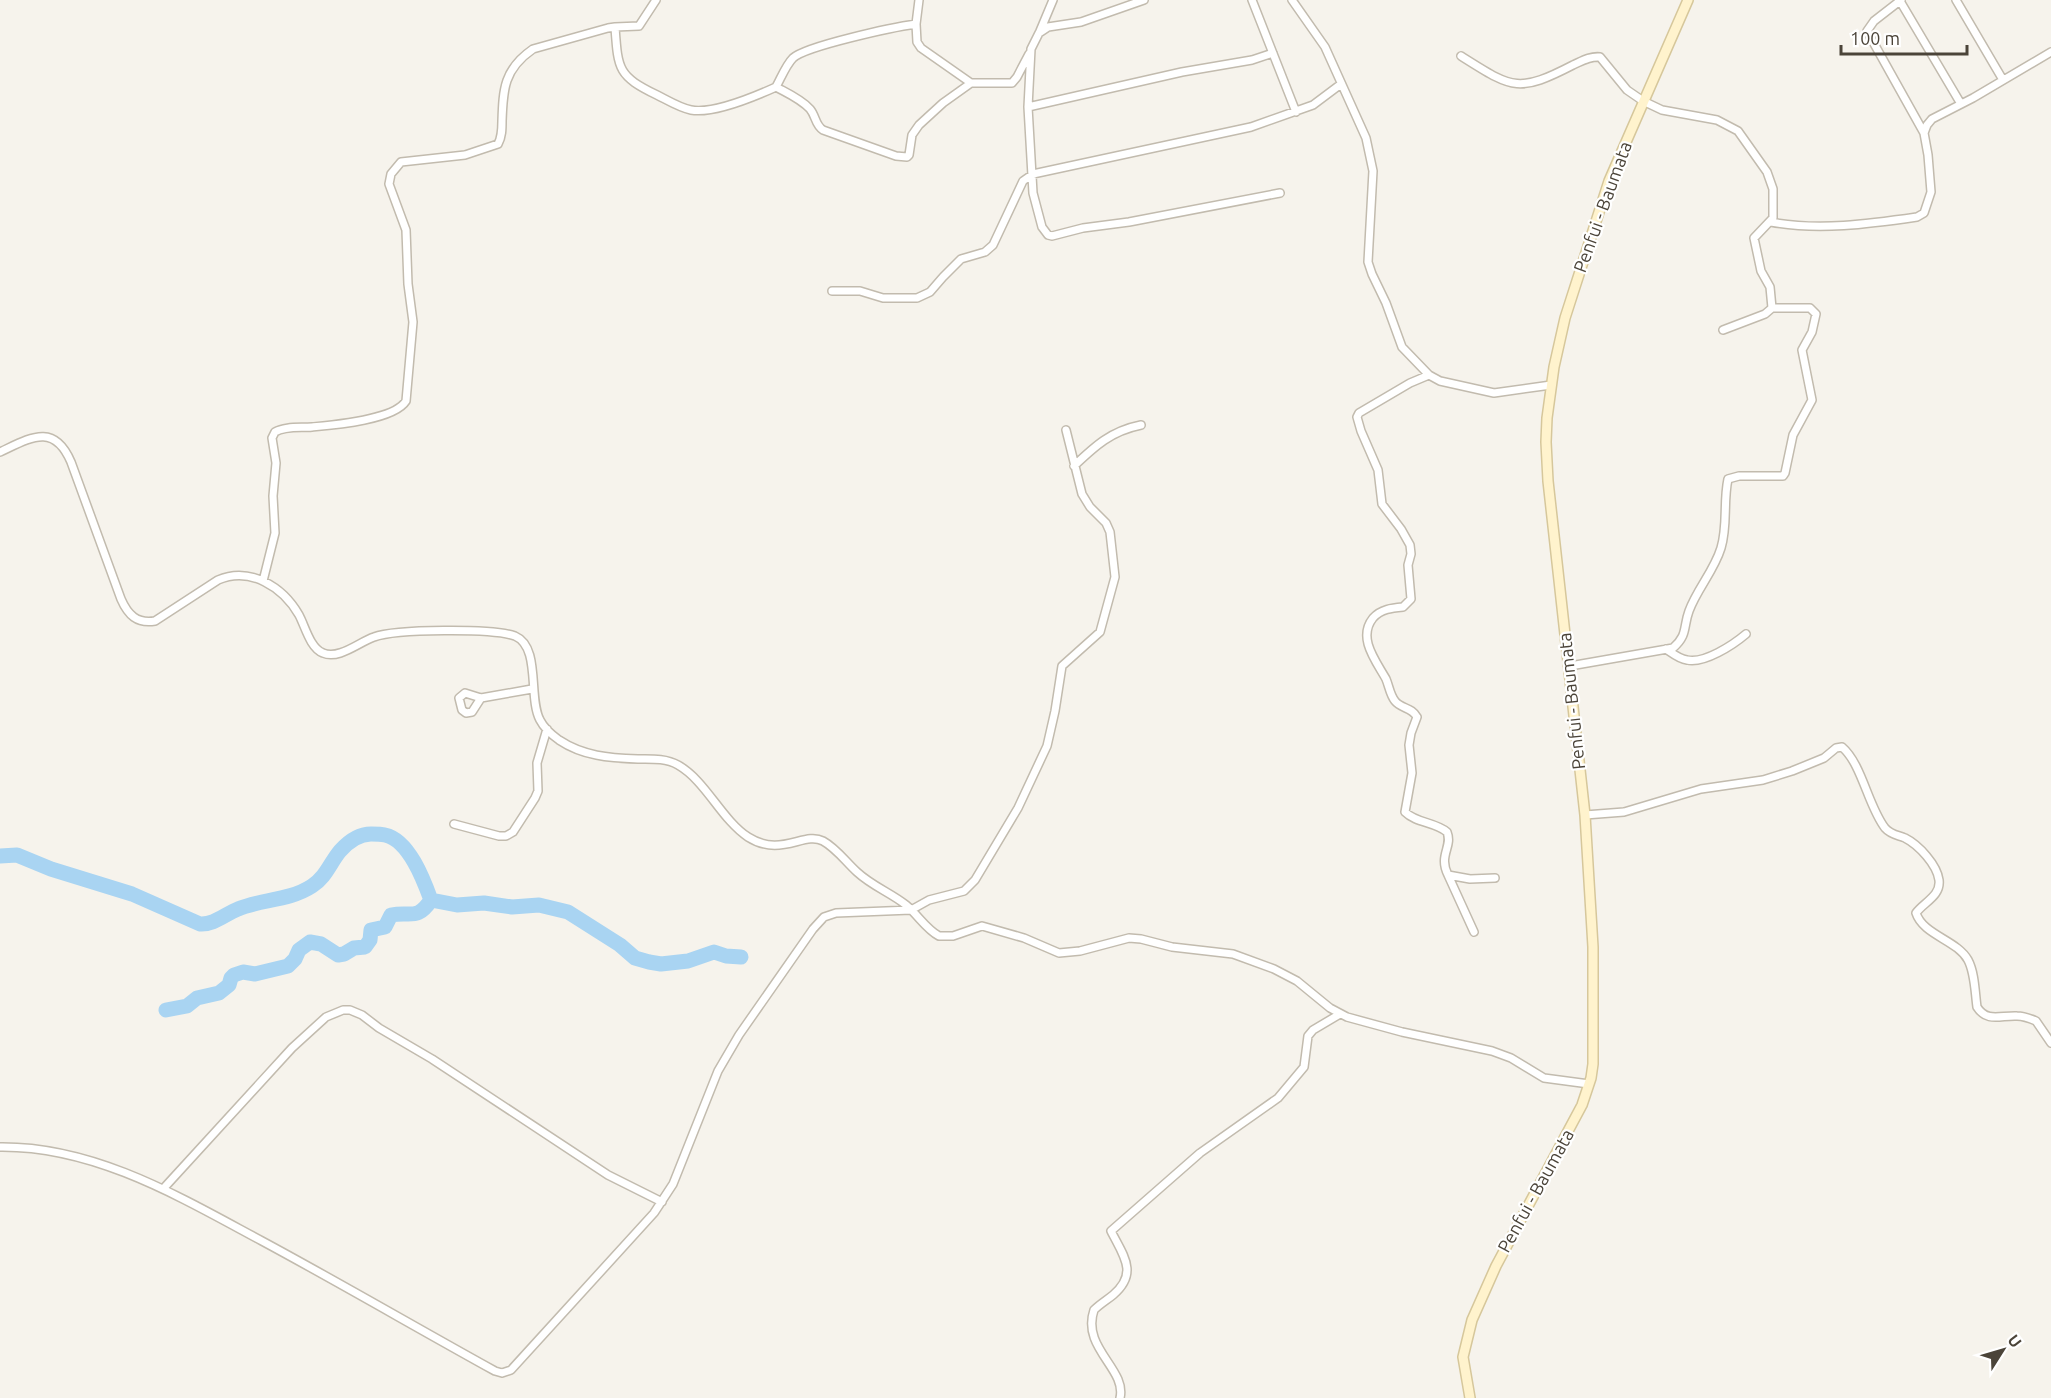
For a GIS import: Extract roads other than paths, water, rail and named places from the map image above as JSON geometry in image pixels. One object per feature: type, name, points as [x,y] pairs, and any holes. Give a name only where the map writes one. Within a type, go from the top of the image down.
[{"type":"street","points":[[263,581],[274,533],[273,496],[276,463],[272,438],[275,432],[361,420],[396,410],[406,401],[413,322],[408,284],[406,230],[389,187],[391,174],[402,161],[465,155],[498,144],[501,133],[503,88],[524,55],[541,46],[615,27],[639,26],[656,0]]},
{"type":"street","points":[[920,0],[916,24],[921,48],[971,82],[1012,83],[1039,33],[1053,0]]},
{"type":"street","points":[[1039,33],[1048,27],[1082,22],[1144,0]]},
{"type":"street","points":[[1252,0],[1296,111]]},
{"type":"street","points":[[1292,0],[1325,47],[1366,138],[1373,171],[1368,254],[1372,274],[1402,347],[1429,375],[1440,381],[1494,393],[1551,385]]},
{"type":"street","name":"Penfui - Baumata","points":[[1470,1398],[1463,1357],[1472,1320],[1496,1266],[1582,1106],[1593,1064],[1593,947],[1586,815],[1548,481],[1546,442],[1551,385],[1565,318],[1609,181],[1688,0]]},
{"type":"street","points":[[1771,222],[1789,225],[1852,225],[1917,217],[1924,213],[1931,192],[1924,133],[1867,31],[1874,21],[1900,0],[1961,104]]},
{"type":"street","points":[[1956,0],[2003,80]]},
{"type":"street","points":[[615,27],[619,63],[627,78],[635,85],[690,110],[746,100],[776,87],[791,60],[803,53],[833,43],[916,24]]},
{"type":"street","points":[[1031,49],[1028,107],[1037,213],[1044,231],[1052,236],[1083,228],[1129,222],[1280,193]]},
{"type":"street","points":[[1924,133],[1932,119],[2051,52]]},
{"type":"street","points":[[1028,107],[1182,72],[1252,60],[1273,53]]},
{"type":"street","points":[[1461,56],[1497,78],[1515,85],[1534,83],[1582,60],[1600,57],[1628,90],[1643,101],[1662,110],[1717,120],[1738,131],[1767,172],[1773,189],[1774,211],[1771,222],[1754,238],[1761,271],[1770,287],[1772,308]]},
{"type":"street","points":[[776,87],[805,104],[823,130],[904,157],[909,155],[912,135],[919,125],[942,103],[971,82]]},
{"type":"street","points":[[832,291],[860,291],[883,298],[909,299],[930,292],[943,276],[962,259],[985,252],[993,245],[1023,181],[1033,174],[1251,127],[1313,105],[1341,84]]},
{"type":"street","points":[[1570,666],[1673,648],[1686,631],[1689,612],[1721,549],[1725,532],[1728,479],[1739,476],[1783,476],[1787,469],[1793,435],[1812,403],[1812,393],[1802,350],[1812,332],[1815,314],[1810,308],[1772,308],[1765,314],[1723,330]]},
{"type":"street","points":[[1429,375],[1410,383],[1363,411],[1357,419],[1378,470],[1382,504],[1407,538],[1411,554],[1408,565],[1411,599],[1403,607],[1385,610],[1378,614],[1368,626],[1366,636],[1395,701],[1414,711],[1417,717],[1409,745],[1412,773],[1405,812],[1413,818],[1441,827],[1447,832],[1449,840],[1443,861],[1474,932]]},
{"type":"street","points":[[1074,466],[1109,436],[1141,425]]},
{"type":"street","points":[[0,1147],[34,1148],[72,1155],[163,1189],[325,1274],[442,1342],[502,1373],[508,1372],[519,1363],[638,1233],[662,1202],[673,1184],[713,1083],[725,1059],[816,924],[824,917],[836,913],[911,910],[929,900],[964,891],[975,880],[1018,808],[1047,746],[1062,666],[1094,638],[1101,628],[1116,573],[1110,532],[1106,523],[1085,500],[1079,487],[1066,430]]},
{"type":"street","points":[[0,452],[26,440],[42,436],[52,438],[61,444],[69,456],[121,599],[129,614],[136,620],[151,622],[159,619],[213,584],[228,577],[242,576],[263,581],[278,590],[291,603],[316,647],[322,653],[330,655],[381,635],[470,630],[507,634],[519,638],[529,651],[532,689],[537,714],[547,729],[567,745],[588,754],[657,759],[677,765],[688,773],[747,836],[760,843],[773,846],[812,839],[820,840],[866,880],[911,910],[934,933],[943,938],[982,926],[1024,938],[1059,953],[1073,952],[1129,938],[1172,947],[1233,954],[1274,969],[1297,981],[1340,1014],[1402,1032],[1492,1051],[1511,1058],[1544,1078],[1589,1084]]},
{"type":"street","points":[[1666,649],[1685,660],[1696,660],[1731,646],[1746,634]]},
{"type":"street","points":[[481,698],[532,689]]},
{"type":"street","points":[[454,824],[499,836],[506,836],[513,832],[537,794],[536,768],[547,729]]},
{"type":"street","points":[[1586,815],[1624,812],[1701,789],[1763,780],[1824,758],[1836,748],[1842,747],[1855,766],[1884,826],[1892,834],[1913,842],[1931,863],[1938,876],[1940,884],[1938,890],[1918,909],[1917,916],[1928,928],[1968,959],[1977,1007],[1980,1012],[1990,1018],[2015,1016],[2036,1021],[2051,1043]]},
{"type":"street","points":[[1448,875],[1470,879],[1495,878]]},
{"type":"street","points":[[163,1189],[292,1048],[326,1017],[343,1010],[350,1010],[362,1015],[379,1028],[432,1059],[608,1175],[662,1202]]},
{"type":"street","points":[[1120,1398],[1120,1385],[1100,1351],[1092,1329],[1094,1310],[1119,1290],[1127,1274],[1126,1260],[1111,1231],[1187,1164],[1278,1098],[1303,1069],[1308,1036],[1313,1030],[1340,1014]]},
{"type":"waterway","points":[[0,856],[17,855],[51,869],[132,894],[200,924],[205,924],[247,906],[303,891],[321,878],[340,851],[350,842],[367,834],[382,834],[394,838],[408,853],[420,872],[431,900],[457,905],[484,903],[512,907],[539,905],[568,912],[620,945],[635,958],[649,962],[661,964],[688,961],[714,952],[741,957]]},
{"type":"waterway","points":[[166,1010],[187,1006],[197,998],[219,993],[229,985],[234,975],[243,972],[255,974],[288,966],[295,959],[299,950],[310,942],[321,944],[338,955],[354,948],[365,947],[370,940],[371,930],[385,927],[391,915],[417,913],[422,911],[431,900]]}]
